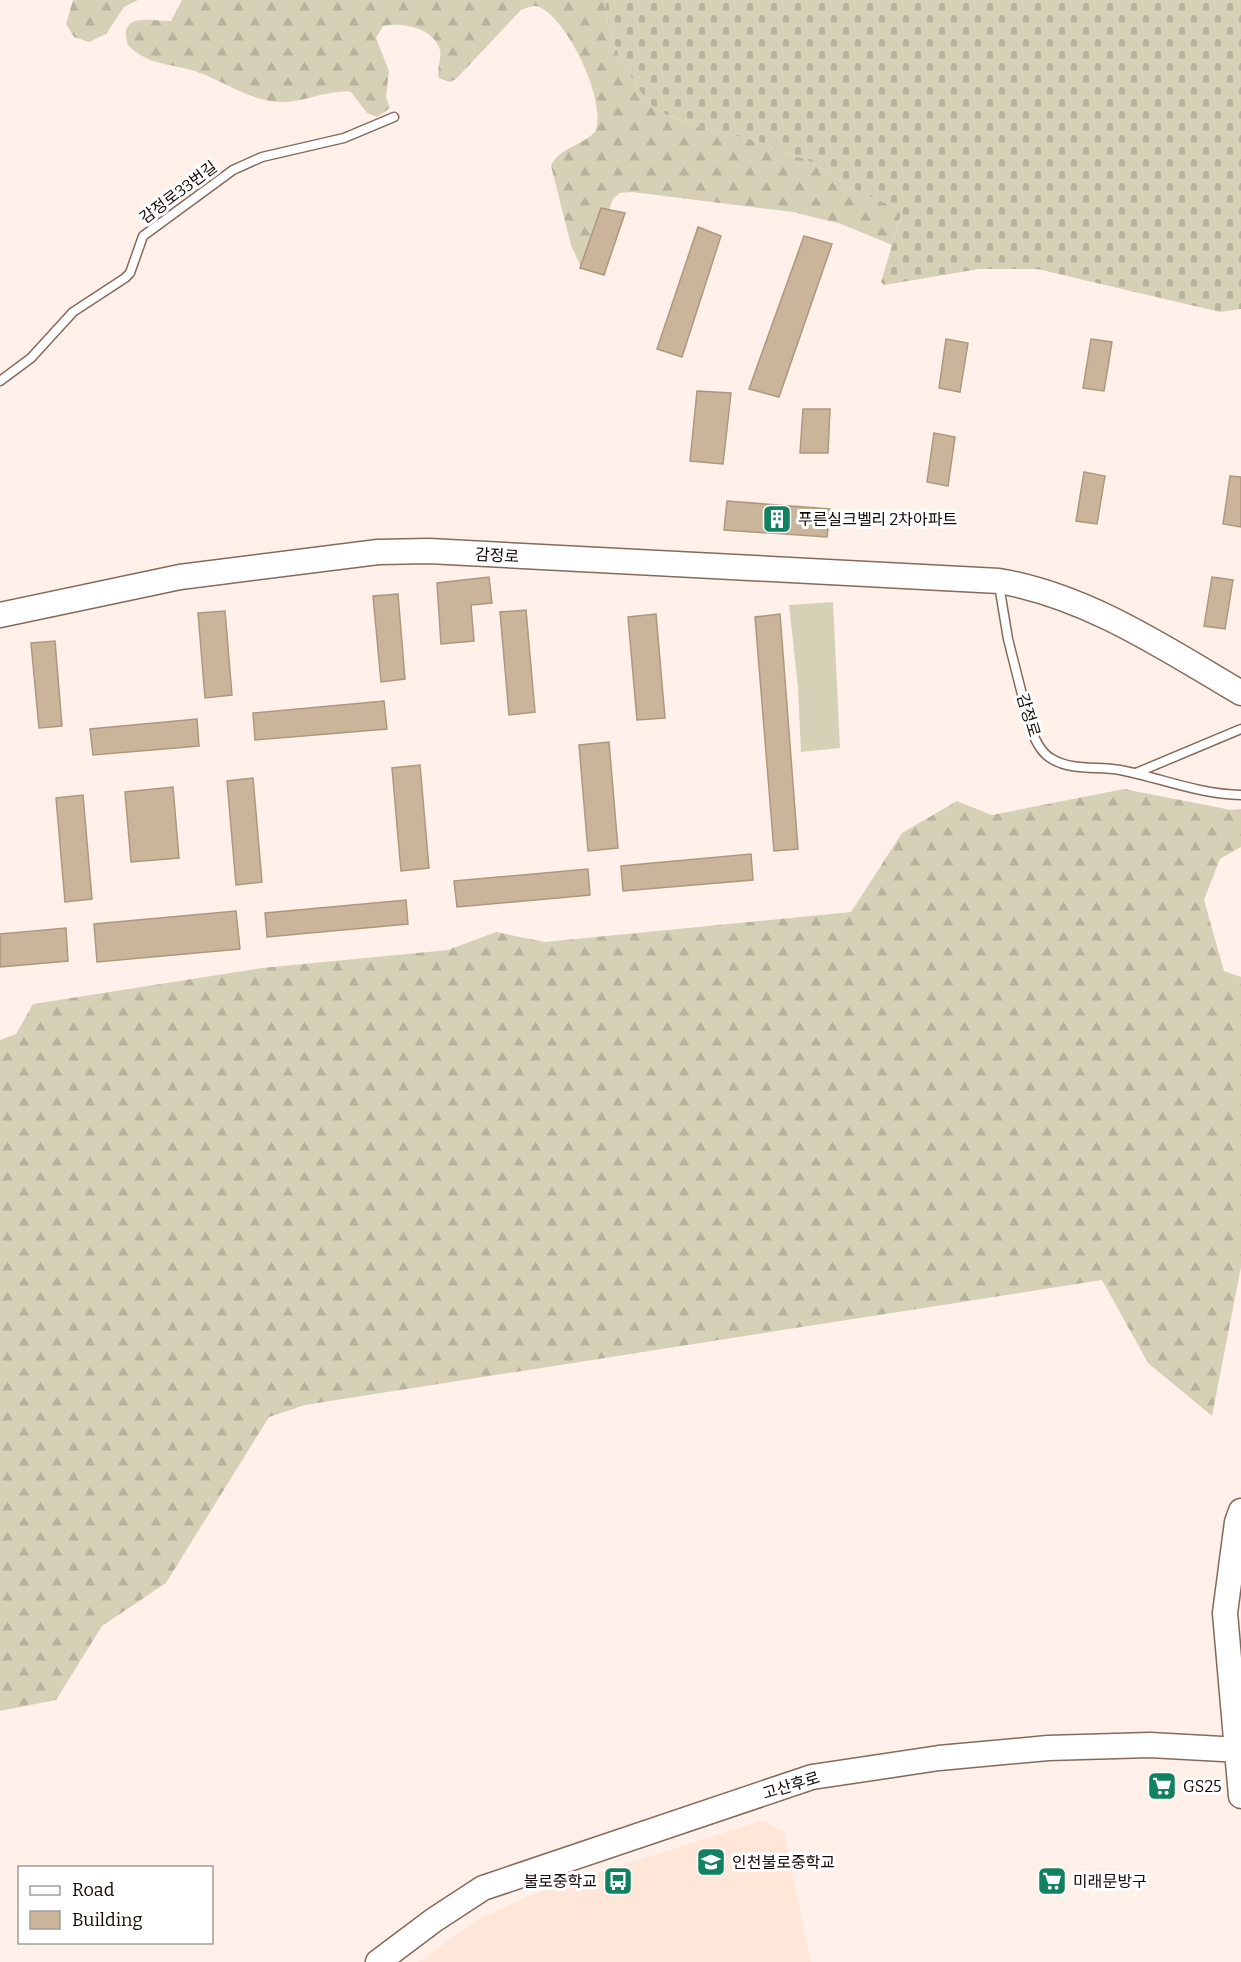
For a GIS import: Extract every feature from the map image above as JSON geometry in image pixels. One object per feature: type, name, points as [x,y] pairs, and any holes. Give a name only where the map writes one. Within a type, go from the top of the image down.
[{"type":"street","name":"감정로","points":[[0,615],[180,577],[387,551],[429,551],[999,581],[1031,586],[1073,601],[1171,651],[1241,693]]},
{"type":"street","points":[[1241,1511],[1237,1522],[1225,1613],[1241,1796]]},
{"type":"street","name":"고산후로","points":[[378,1962],[434,1920],[483,1888],[812,1777],[939,1758],[1048,1748],[1150,1745],[1238,1750]]},
{"type":"lane","name":"감정로33번길","points":[[0,381],[31,358],[73,312],[125,278],[130,273],[136,250],[143,236],[217,179],[247,162],[344,138],[394,117]]},
{"type":"lane","name":"감정로","points":[[999,581],[1008,639],[1036,743],[1052,759],[1066,765],[1136,773],[1198,791],[1241,795]]},
{"type":"lane","name":"감정로","points":[[1136,773],[1241,729]]},
{"type":"shaded area","name":"인천불로중학교","points":[[763,1820],[784,1832],[811,1962],[418,1962],[479,1919],[536,1893]]},
{"type":"green space","points":[[73,0],[138,0],[124,7],[106,34],[89,42],[74,37],[66,24]]},
{"type":"green space","points":[[182,0],[605,0],[608,26],[621,61],[646,100],[660,112],[694,125],[757,141],[812,162],[849,187],[897,208],[901,214],[892,245],[841,224],[793,212],[632,192],[620,193],[613,199],[588,262],[585,266],[580,265],[571,245],[551,166],[564,151],[595,132],[598,119],[596,102],[591,83],[573,44],[562,28],[539,7],[532,6],[521,10],[456,79],[449,82],[439,78],[440,50],[437,42],[431,36],[408,26],[383,26],[376,38],[389,71],[386,97],[390,108],[377,117],[367,113],[351,92],[335,92],[283,102],[260,99],[200,73],[153,61],[128,45],[127,27],[132,22],[138,20],[171,21]]},
{"type":"green space","points":[[605,0],[1241,0],[1241,309],[1220,312],[1037,269],[979,269],[884,285],[881,282],[901,215],[897,208],[849,187],[812,162],[757,141],[694,125],[660,112],[646,100],[621,61],[608,26]]},
{"type":"green space","points":[[833,602],[840,748],[801,752],[798,688],[789,605]]},
{"type":"green space","points":[[1124,789],[1231,810],[1241,809],[1241,847],[1220,859],[1204,900],[1224,971],[1241,977],[1241,1267],[1212,1416],[1148,1363],[1102,1280],[305,1405],[269,1417],[166,1583],[102,1626],[56,1700],[0,1711],[0,1040],[16,1034],[33,1004],[262,968],[448,950],[496,932],[545,942],[851,912],[902,833],[957,801],[992,815]]},
{"type":"building","points":[[601,208],[625,213],[604,275],[580,268]]},
{"type":"building","points":[[698,227],[721,236],[682,357],[657,349]]},
{"type":"building","points":[[804,236],[832,244],[779,397],[749,389]]},
{"type":"building","points":[[946,339],[968,343],[960,392],[939,388]]},
{"type":"building","points":[[1091,339],[1112,342],[1104,391],[1083,388]]},
{"type":"building","points":[[697,391],[731,393],[723,464],[690,461]]},
{"type":"building","points":[[803,409],[830,409],[828,453],[800,453]]},
{"type":"building","points":[[934,433],[955,437],[948,486],[927,482]]},
{"type":"building","points":[[1084,472],[1105,476],[1097,524],[1076,521]]},
{"type":"building","points":[[1230,476],[1241,477],[1241,527],[1223,524]]},
{"type":"building","name":"푸른실크벨리 2차아파트","points":[[727,501],[830,509],[827,537],[724,530]]},
{"type":"building","points":[[489,577],[492,603],[471,605],[474,641],[441,644],[437,583]]},
{"type":"building","points":[[1212,577],[1233,580],[1225,629],[1204,626]]},
{"type":"building","points":[[398,594],[405,679],[381,682],[373,596]]},
{"type":"building","points":[[526,610],[535,712],[509,715],[500,612]]},
{"type":"building","points":[[225,611],[232,695],[205,698],[198,613]]},
{"type":"building","points":[[656,614],[665,718],[637,720],[628,617]]},
{"type":"building","points":[[780,614],[798,849],[774,851],[755,617]]},
{"type":"building","points":[[55,641],[62,726],[39,728],[31,643]]},
{"type":"building","points":[[384,701],[387,729],[255,740],[253,713]]},
{"type":"building","points":[[197,719],[199,746],[93,755],[90,729]]},
{"type":"building","points":[[609,742],[618,848],[588,851],[579,745]]},
{"type":"building","points":[[420,765],[429,868],[401,871],[392,768]]},
{"type":"building","points":[[253,778],[262,882],[236,885],[227,781]]},
{"type":"building","points":[[173,787],[179,858],[131,862],[125,792]]},
{"type":"building","points":[[83,795],[92,899],[65,902],[56,798]]},
{"type":"building","points":[[751,854],[753,880],[623,891],[621,866]]},
{"type":"building","points":[[588,869],[590,895],[457,907],[454,881]]},
{"type":"building","points":[[406,900],[408,924],[267,937],[265,913]]},
{"type":"building","points":[[236,911],[240,949],[97,962],[94,924]]},
{"type":"building","points":[[66,928],[68,961],[0,967],[0,934]]},
{"type":"place","name":"푸른실크벨리 2차아파트","points":[[777,519]]},
{"type":"place","name":"GS25","points":[[1162,1786]]},
{"type":"place","name":"인천불로중학교","points":[[711,1862]]},
{"type":"place","name":"불로중학교","points":[[618,1881]]},
{"type":"place","name":"미래문방구","points":[[1052,1881]]}]
